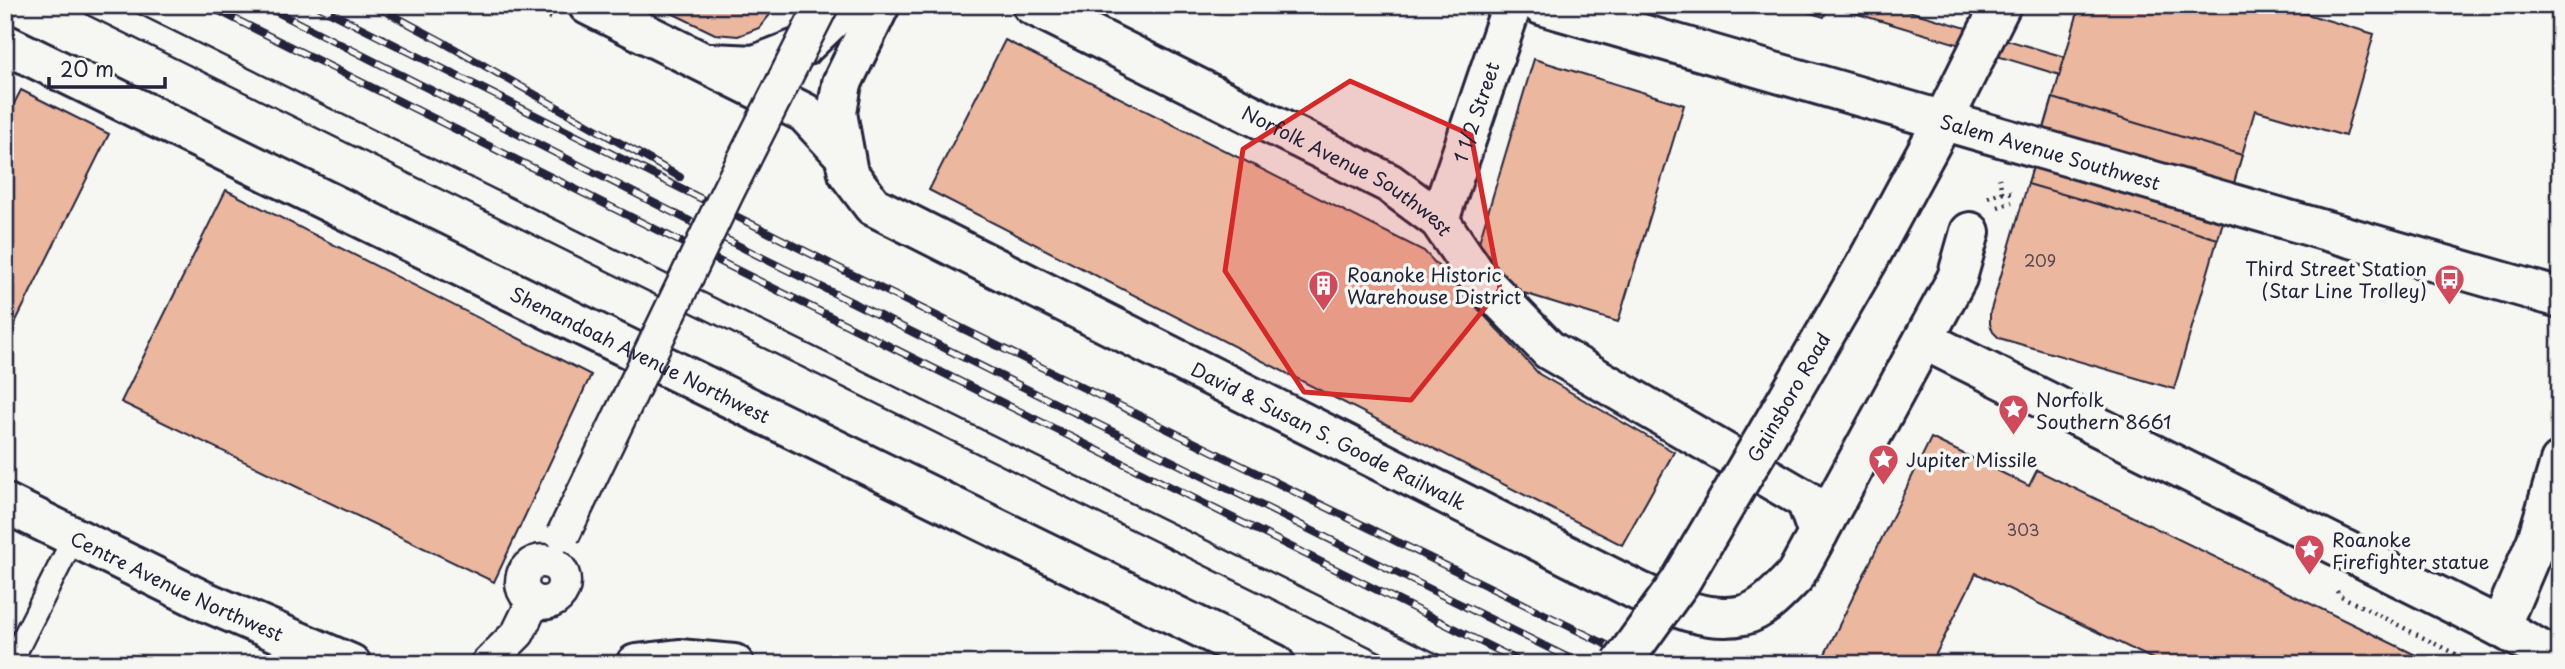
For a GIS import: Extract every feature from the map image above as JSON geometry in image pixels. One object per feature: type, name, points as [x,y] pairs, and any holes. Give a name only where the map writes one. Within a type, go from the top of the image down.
[{"type":"street","points":[[588,5],[804,113],[843,154]]},
{"type":"street","points":[[487,664],[518,633],[533,602],[540,604],[554,601],[562,591],[564,578],[557,548],[728,191],[822,5]]},
{"type":"street","points":[[704,63],[755,65],[804,46],[847,5]]},
{"type":"street","points":[[843,154],[837,113],[842,83],[880,5]]},
{"type":"street","name":"Norfolk Avenue Southwest","points":[[1032,5],[1389,183],[1439,220],[1477,276],[1549,350],[1806,500],[1818,534]]},
{"type":"street","name":"1 1/2 Street","points":[[1439,220],[1512,5]]},
{"type":"street","name":"Salem Avenue Southwest","points":[[1541,5],[2560,298]]},
{"type":"street","name":"Gainsboro Road","points":[[1621,664],[1680,582],[1867,262],[1944,121],[2001,5]]},
{"type":"street","name":"Shenandoah Avenue Northwest","points":[[5,44],[1275,664]]},
{"type":"street","name":"David & Susan S. Goode Railwalk","points":[[843,154],[848,173],[873,206],[1640,592],[1671,606],[1707,616],[1745,615],[1773,598],[1795,576],[1956,278],[1970,232]]},
{"type":"street","points":[[1924,340],[2500,627],[2560,661]]},
{"type":"street","points":[[2500,627],[2537,540],[2560,462]]},
{"type":"street","name":"Centre Avenue Northwest","points":[[5,503],[202,600],[351,664]]},
{"type":"street","points":[[636,664],[679,659],[734,664]]},
{"type":"lane","points":[[94,5],[1431,664]]},
{"type":"lane","points":[[10,664],[74,537]]},
{"type":"path","points":[[2002,192],[2014,193]]},
{"type":"highlighted area","points":[[1350,81],[1471,135],[1500,289],[1411,400],[1304,392],[1225,271],[1243,149]]},
{"type":"building","points":[[655,5],[778,5],[759,28],[738,36],[715,34]]},
{"type":"building","points":[[1785,5],[1828,5],[1824,17]]},
{"type":"building","points":[[1828,5],[1888,5],[2065,57],[2060,75]]},
{"type":"building","points":[[2080,5],[2283,5],[2374,34],[2345,136],[2255,110],[2174,389],[1999,338],[1990,324],[1990,313]]},
{"type":"building","name":"Roanoke Historic Warehouse District","points":[[1005,40],[1424,251],[1539,374],[1674,452],[1622,545],[929,190]]},
{"type":"building","points":[[1534,59],[1684,105],[1618,322],[1514,290],[1479,242]]},
{"type":"building","points":[[21,90],[109,134],[5,343],[5,121]]},
{"type":"building","points":[[2053,98],[2242,155],[2218,239],[2028,184]]},
{"type":"building","points":[[226,190],[591,375],[494,582],[121,402]]},
{"type":"building","points":[[1931,438],[2029,486],[2037,470],[2434,664],[2163,664],[1976,573],[1931,664],[1844,664],[1825,654]]},
{"type":"railway","points":[[207,5],[1525,664]]},
{"type":"railway","points":[[263,5],[765,259],[1581,664]]},
{"type":"railway","points":[[316,5],[835,266],[1646,664]]},
{"type":"railway","points":[[374,5],[680,177]]},
{"type":"place","name":"Third Street Station (Star Line Trolley)","points":[[2450,306]]},
{"type":"place","name":"Roanoke Historic Warehouse District","points":[[1324,312]]},
{"type":"place","name":"Norfolk Southern 8661","points":[[2013,437]]},
{"type":"place","name":"Jupiter Missile","points":[[1883,486]]},
{"type":"place","name":"Roanoke Firefighter statue","points":[[2309,577]]}]
